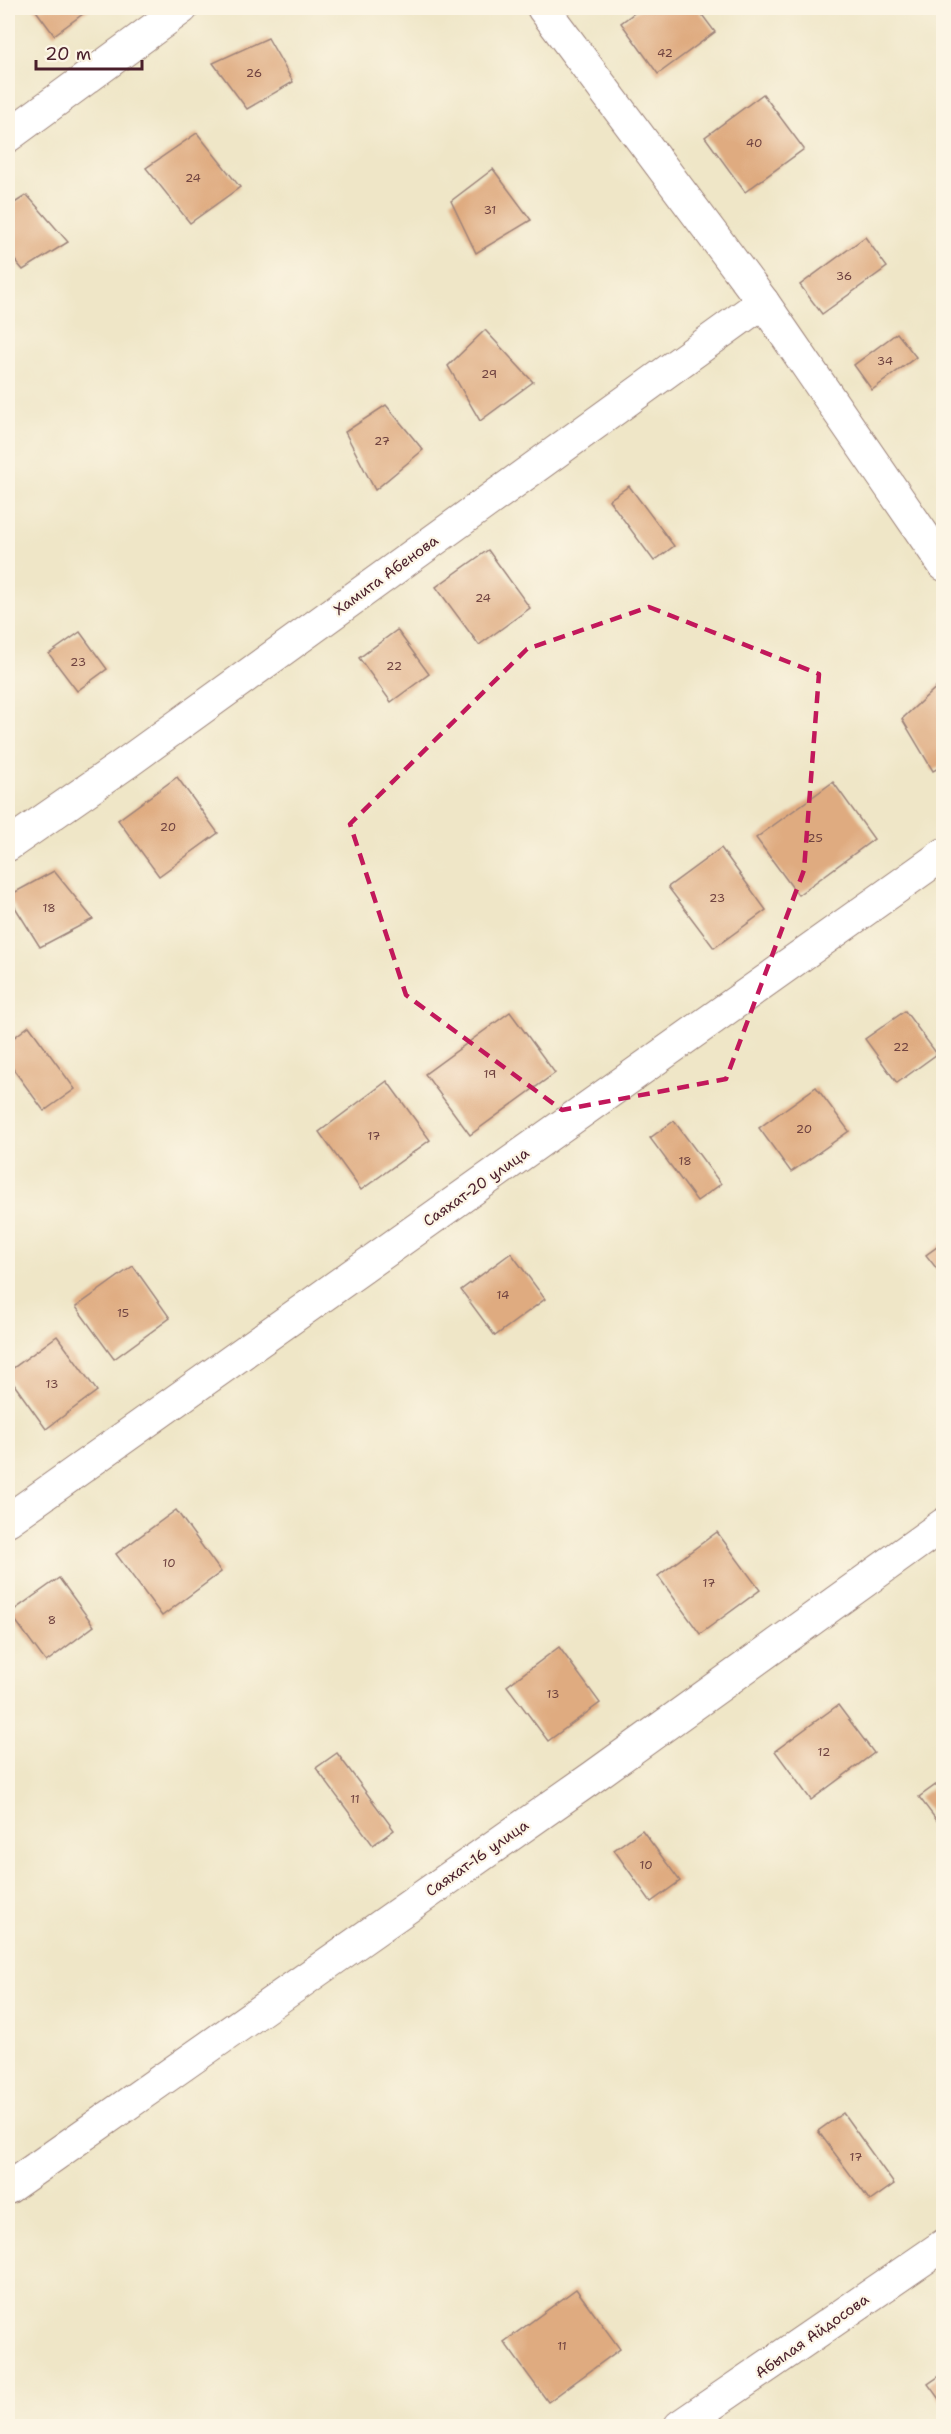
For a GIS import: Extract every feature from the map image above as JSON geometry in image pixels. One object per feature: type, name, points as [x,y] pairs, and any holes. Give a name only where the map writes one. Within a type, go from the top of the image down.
[{"type":"street","points":[[8,136],[183,8]]},
{"type":"street","points":[[543,8],[763,302],[944,565]]},
{"type":"street","name":"Хамита Абенова","points":[[8,845],[129,761],[763,302]]},
{"type":"street","name":"Саяхат-20 улица","points":[[8,1520],[944,854]]},
{"type":"street","name":"Саяхат-16 улица","points":[[8,2188],[593,1777],[944,1524]]},
{"type":"street","name":"Абылая Айдосова","points":[[680,2427],[944,2245]]},
{"type":"highlighted area","points":[[649,607],[819,674],[804,870],[726,1079],[562,1110],[406,995],[350,824],[527,649]]},
{"type":"building","points":[[34,8],[91,8],[54,35]]},
{"type":"building","points":[[641,8],[697,8],[715,32],[658,74],[621,23]]},
{"type":"building","points":[[268,38],[293,82],[247,109],[213,63]]},
{"type":"building","points":[[763,94],[804,149],[745,192],[705,137]]},
{"type":"building","points":[[197,133],[240,187],[190,223],[146,168]]},
{"type":"building","points":[[493,169],[531,220],[476,253],[451,201]]},
{"type":"building","points":[[27,195],[68,242],[23,270],[8,252],[8,207]]},
{"type":"building","points":[[865,237],[887,267],[822,314],[800,285]]},
{"type":"building","points":[[485,330],[533,382],[480,421],[448,366]]},
{"type":"building","points":[[897,333],[916,357],[872,390],[854,365]]},
{"type":"building","points":[[386,405],[423,450],[375,490],[345,432]]},
{"type":"building","points":[[629,486],[674,546],[654,561],[609,500]]},
{"type":"building","points":[[488,550],[530,608],[479,645],[436,587]]},
{"type":"building","points":[[397,630],[429,674],[391,702],[359,658]]},
{"type":"building","points":[[80,632],[107,669],[77,691],[49,654]]},
{"type":"building","points":[[941,683],[944,765],[933,771],[902,719]]},
{"type":"building","points":[[177,777],[218,833],[159,876],[118,820]]},
{"type":"building","points":[[833,782],[874,839],[798,895],[756,838]]},
{"type":"building","points":[[721,848],[766,910],[714,948],[668,887]]},
{"type":"building","points":[[54,871],[93,919],[40,947],[8,896]]},
{"type":"building","points":[[905,1011],[937,1054],[897,1083],[865,1039]]},
{"type":"building","points":[[510,1012],[555,1073],[470,1135],[425,1074]]},
{"type":"building","points":[[29,1026],[75,1089],[44,1111],[8,1062],[8,1042]]},
{"type":"building","points":[[387,1081],[430,1140],[361,1190],[319,1132]]},
{"type":"building","points":[[816,1087],[849,1131],[791,1172],[759,1128]]},
{"type":"building","points":[[674,1121],[721,1184],[697,1201],[650,1138]]},
{"type":"building","points":[[944,1242],[944,1278],[926,1255]]},
{"type":"building","points":[[511,1253],[545,1299],[495,1336],[461,1290]]},
{"type":"building","points":[[133,1266],[170,1318],[114,1359],[76,1307]]},
{"type":"building","points":[[57,1336],[97,1391],[46,1429],[8,1376],[8,1372]]},
{"type":"building","points":[[176,1510],[221,1572],[162,1616],[116,1554]]},
{"type":"building","points":[[717,1532],[760,1590],[700,1634],[658,1576]]},
{"type":"building","points":[[59,1578],[94,1626],[46,1662],[10,1613]]},
{"type":"building","points":[[559,1647],[600,1703],[548,1741],[507,1686]]},
{"type":"building","points":[[838,1705],[874,1753],[811,1800],[775,1751]]},
{"type":"building","points":[[337,1753],[394,1830],[373,1845],[316,1768]]},
{"type":"building","points":[[944,1779],[944,1830],[919,1797]]},
{"type":"building","points":[[642,1830],[680,1881],[651,1902],[614,1850]]},
{"type":"building","points":[[843,2113],[894,2184],[870,2201],[818,2131]]},
{"type":"building","points":[[576,2289],[620,2349],[548,2402],[504,2342]]},
{"type":"building","points":[[944,2373],[944,2406],[928,2384]]}]
